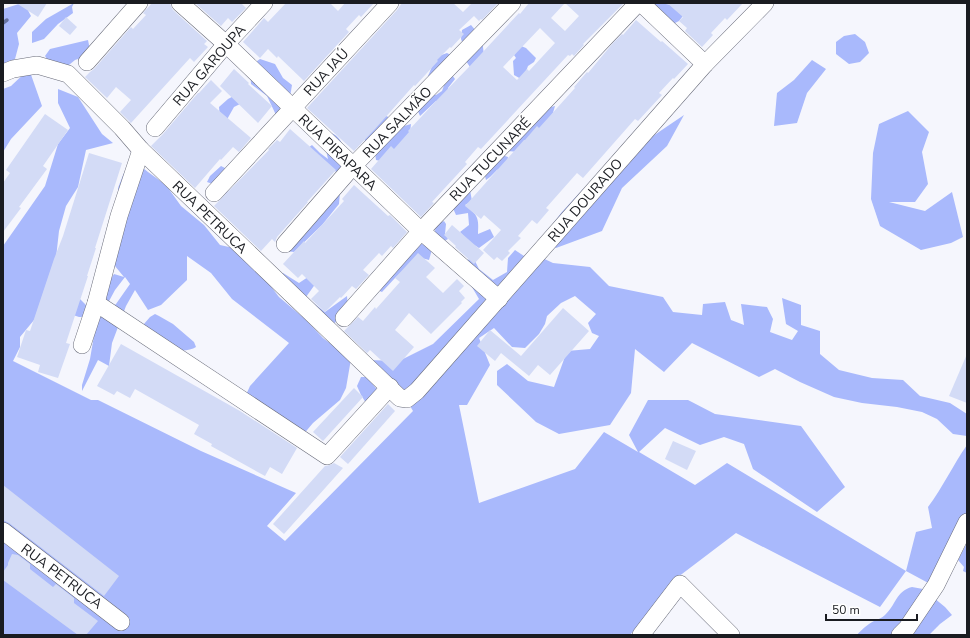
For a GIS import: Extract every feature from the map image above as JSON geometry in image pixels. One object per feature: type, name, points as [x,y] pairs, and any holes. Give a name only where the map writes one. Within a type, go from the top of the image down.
[{"type":"street","points":[[87,62],[139,3]]},
{"type":"street","name":"RUA PIRAPARA","points":[[180,3],[226,44],[421,231],[499,299]]},
{"type":"street","name":"RUA GAROUPA","points":[[156,128],[226,44],[264,3]]},
{"type":"street","name":"RUA JAÚ","points":[[214,193],[390,3]]},
{"type":"street","name":"RUA SALMÃO","points":[[285,244],[353,166],[512,3]]},
{"type":"street","points":[[639,3],[705,64]]},
{"type":"street","name":"RUA TUCUNARÉ","points":[[344,318],[421,231],[639,3]]},
{"type":"street","name":"RUA DOURADO","points":[[407,398],[417,391],[705,64],[765,3]]},
{"type":"street","name":"RUA PETRUCA","points":[[3,73],[13,69],[37,65],[68,74],[122,128],[141,150],[400,398],[407,398]]},
{"type":"street","points":[[82,345],[96,302],[119,216],[141,150]]},
{"type":"street","points":[[96,302],[327,456],[390,387]]},
{"type":"street","points":[[900,635],[907,628],[936,585],[967,522]]},
{"type":"street","name":"RUA PETRUCA","points":[[3,531],[121,622]]},
{"type":"street","points":[[641,635],[680,584],[731,635]]},
{"type":"shaded area","points":[[24,3],[31,16],[17,33],[19,44],[15,59],[3,65],[3,9]]},
{"type":"shaded area","points":[[74,3],[72,7],[73,13],[58,24],[44,39],[32,43],[32,32],[46,19]]},
{"type":"shaded area","points":[[652,3],[689,8],[679,21],[671,25]]},
{"type":"shaded area","points":[[471,25],[482,38],[484,56],[470,67],[466,61],[465,49],[461,39],[462,30]]},
{"type":"shaded area","points":[[855,34],[865,42],[869,53],[860,62],[849,64],[836,54],[836,42],[844,36]]},
{"type":"shaded area","points":[[88,40],[90,50],[84,57],[75,60],[64,69],[50,64],[45,56],[50,49]]},
{"type":"shaded area","points":[[521,46],[526,48],[536,58],[534,62],[528,66],[521,79],[514,75],[513,61],[516,58],[514,55]]},
{"type":"shaded area","points":[[447,53],[456,58],[432,81],[428,76],[436,57]]},
{"type":"shaded area","points":[[260,59],[275,64],[283,78],[292,85],[290,97],[276,115],[267,96],[251,84],[250,66]]},
{"type":"shaded area","points":[[812,60],[826,69],[807,93],[797,123],[774,126],[777,93],[794,80]]},
{"type":"shaded area","points":[[29,69],[42,106],[11,139],[3,152],[3,89],[11,86]]},
{"type":"shaded area","points":[[452,75],[455,79],[448,88],[447,101],[443,104],[436,101],[420,116],[417,109],[423,107],[430,94],[436,95],[442,91],[447,77]]},
{"type":"shaded area","points":[[58,89],[78,97],[102,134],[113,143],[86,150],[78,187],[66,206],[59,231],[56,258],[39,314],[20,337],[20,347],[13,361],[91,400],[98,400],[201,451],[296,493],[267,526],[285,541],[413,411],[403,394],[368,360],[399,361],[433,344],[479,299],[469,282],[456,273],[454,261],[474,259],[479,269],[493,280],[507,272],[508,258],[515,250],[524,256],[532,253],[553,263],[590,267],[609,286],[663,297],[673,312],[702,315],[703,304],[725,302],[731,320],[744,325],[741,304],[767,307],[773,319],[770,332],[792,340],[798,331],[786,324],[782,298],[801,305],[801,325],[820,331],[820,354],[839,370],[872,378],[903,380],[920,396],[950,403],[967,414],[967,436],[953,434],[937,419],[922,412],[897,407],[862,403],[834,397],[775,369],[759,377],[692,343],[664,372],[635,349],[631,393],[610,425],[559,434],[536,422],[497,385],[497,371],[507,364],[528,381],[554,387],[567,351],[590,349],[599,336],[592,333],[588,323],[596,314],[575,296],[561,303],[547,316],[545,324],[539,334],[525,348],[512,347],[494,328],[479,338],[490,365],[467,405],[459,405],[479,503],[575,469],[604,432],[638,452],[629,435],[648,400],[688,400],[715,414],[801,426],[845,487],[817,512],[753,469],[744,444],[724,437],[700,445],[665,428],[639,452],[695,485],[727,463],[906,571],[880,607],[736,533],[678,577],[630,635],[3,635],[3,246],[45,186],[58,144],[70,128],[58,103]]},
{"type":"shaded area","points":[[243,91],[240,104],[234,107],[225,123],[220,118],[219,107],[228,99]]},
{"type":"shaded area","points":[[555,106],[552,116],[518,152],[508,151],[544,109]]},
{"type":"shaded area","points":[[908,111],[929,132],[922,152],[928,184],[915,202],[889,202],[925,211],[952,192],[963,237],[951,243],[921,250],[880,226],[871,199],[873,153],[879,124]]},
{"type":"shaded area","points":[[684,115],[667,146],[622,188],[602,231],[556,248],[541,240],[561,213],[583,189],[593,201],[650,138]]},
{"type":"shaded area","points":[[387,116],[392,122],[394,129],[411,124],[410,132],[384,162],[376,160],[375,153],[365,142],[364,133],[375,120]]},
{"type":"shaded area","points":[[331,133],[340,140],[342,145],[343,156],[340,172],[333,171],[308,148],[312,145],[328,159],[324,142]]},
{"type":"shaded area","points":[[502,155],[508,157],[507,165],[497,170],[486,180],[485,176]]},
{"type":"shaded area","points":[[132,159],[166,185],[181,206],[204,225],[220,245],[238,249],[251,260],[279,297],[305,319],[323,338],[351,359],[346,388],[340,400],[313,423],[302,436],[245,397],[250,386],[289,343],[232,299],[211,273],[187,256],[187,280],[161,305],[148,310],[135,290],[126,306],[112,343],[109,366],[98,360],[82,391],[82,385],[90,359],[97,318],[104,290],[114,274],[124,277],[110,260],[120,203],[118,188]],"holes":[[[125,277],[130,284],[116,304],[112,307],[108,303],[115,290]]]},
{"type":"shaded area","points":[[221,166],[227,169],[229,188],[226,194],[215,185],[207,182],[210,176]]},
{"type":"shaded area","points":[[470,190],[472,201],[465,205],[477,217],[478,234],[490,229],[494,237],[479,248],[468,241],[460,232],[469,225],[468,213],[456,215],[452,206]]},
{"type":"shaded area","points":[[340,192],[339,204],[322,225],[294,252],[285,251]]},
{"type":"shaded area","points":[[444,221],[446,224],[445,234],[448,239],[441,243],[434,237],[436,225]]},
{"type":"shaded area","points":[[421,244],[433,246],[429,260],[418,257],[382,292],[377,290]]},
{"type":"shaded area","points":[[283,273],[299,283],[314,273],[316,283],[306,297],[325,312],[347,296],[348,308],[332,326],[275,274]]},
{"type":"shaded area","points":[[80,299],[88,307],[87,317],[79,317],[70,314]]},
{"type":"shaded area","points":[[155,314],[173,324],[194,342],[196,347],[187,350],[177,350],[158,339],[145,328],[144,324]]},
{"type":"shaded area","points":[[361,377],[367,377],[379,392],[366,403],[357,386]]},
{"type":"shaded area","points":[[967,445],[967,517],[932,585],[906,571],[916,532],[932,528],[928,507]]},
{"type":"shaded area","points":[[967,543],[967,573],[963,571],[964,567],[958,560]]},
{"type":"shaded area","points":[[912,587],[923,589],[945,607],[952,615],[929,635],[857,635],[869,624],[884,616],[899,595]]},
{"type":"building","points":[[16,3],[47,3],[38,17]]},
{"type":"building","points":[[152,3],[170,3],[173,10],[207,41],[204,44],[208,47],[194,62],[190,58],[131,123],[120,112],[131,100],[116,87],[107,98],[85,77],[94,69],[131,27],[133,29],[146,15],[143,13]]},
{"type":"building","points":[[195,3],[241,3],[246,8],[232,22],[228,18],[221,26]]},
{"type":"building","points":[[286,3],[330,3],[338,11],[345,3],[374,3],[361,17],[359,15],[346,29],[349,32],[304,81],[278,56],[277,58],[268,49],[260,58],[243,42],[264,18],[268,22]]},
{"type":"building","points":[[402,3],[453,3],[463,12],[472,3],[498,3],[482,20],[481,19],[479,21],[474,16],[459,30],[464,34],[437,60],[438,61],[354,151],[307,108]]},
{"type":"building","points":[[529,3],[565,3],[624,3],[583,44],[584,45],[574,56],[572,54],[570,56],[568,55],[481,149],[478,147],[465,162],[467,164],[432,202],[434,203],[421,217],[371,169],[391,146],[394,149],[409,132],[408,131],[436,101],[519,13],[520,14]],"holes":[[[565,3],[579,16],[565,31],[551,18]],[[540,28],[555,43],[529,71],[527,69],[517,80],[503,67]]]},
{"type":"building","points":[[667,3],[743,3],[727,20],[725,18],[711,33],[713,35],[702,47],[685,31],[687,28],[679,21],[683,17]]},
{"type":"building","points":[[66,17],[77,27],[70,35],[59,26]]},
{"type":"building","points":[[636,20],[688,64],[659,93],[662,95],[638,121],[635,119],[583,178],[577,173],[546,208],[549,210],[537,224],[532,220],[518,236],[521,238],[508,251],[510,253],[502,261],[497,257],[494,260],[483,250],[501,230],[484,215],[481,219],[465,206],[537,126],[539,128],[613,43],[622,34],[623,35]]},
{"type":"building","points":[[234,69],[272,106],[258,123],[220,86]]},
{"type":"building","points":[[211,80],[222,91],[210,103],[251,138],[239,152],[233,147],[221,160],[220,159],[195,188],[151,146]]},
{"type":"building","points":[[45,114],[68,130],[43,166],[47,169],[3,232],[3,183],[10,173],[6,170]]},
{"type":"building","points":[[290,129],[336,170],[277,237],[275,242],[272,239],[261,251],[214,206],[277,140],[280,142]]},
{"type":"building","points":[[89,153],[122,163],[66,343],[70,344],[58,378],[38,372],[40,365],[17,357],[26,330],[30,331],[63,236]]},
{"type":"building","points":[[354,185],[388,216],[390,215],[407,232],[393,248],[391,246],[382,256],[379,253],[363,270],[369,275],[356,289],[352,286],[325,312],[311,299],[319,291],[302,274],[298,278],[283,264],[344,201],[342,199]]},
{"type":"building","points":[[452,225],[484,253],[474,264],[444,235]]},
{"type":"building","points":[[418,253],[435,268],[426,277],[443,293],[457,279],[464,286],[459,291],[465,298],[461,302],[462,303],[431,334],[409,313],[395,330],[414,347],[393,371],[370,350],[367,353],[344,331],[358,317],[363,321],[375,307],[376,309],[400,282],[395,278]]},
{"type":"building","points":[[563,308],[589,331],[550,375],[538,365],[529,376],[501,353],[495,361],[477,346],[490,330],[521,356]]},
{"type":"building","points":[[121,344],[240,411],[297,448],[282,474],[270,467],[265,476],[211,446],[212,444],[194,434],[199,425],[135,389],[130,398],[117,391],[114,395],[97,386]]},
{"type":"building","points":[[967,354],[967,403],[949,396]]},
{"type":"building","points":[[354,388],[363,397],[323,441],[313,432]]},
{"type":"building","points":[[388,404],[395,411],[348,464],[340,457]]},
{"type":"building","points":[[673,441],[696,451],[687,470],[665,459]]},
{"type":"building","points":[[334,463],[343,468],[284,534],[273,524],[325,466]]},
{"type":"building","points":[[3,485],[119,576],[104,596],[9,523],[3,520]]},
{"type":"building","points":[[12,554],[18,555],[30,564],[30,569],[53,587],[56,584],[74,598],[74,603],[98,621],[86,635],[78,635],[3,580],[3,572],[8,565]]},
{"type":"waterway","points":[[3,23],[7,20]]}]
